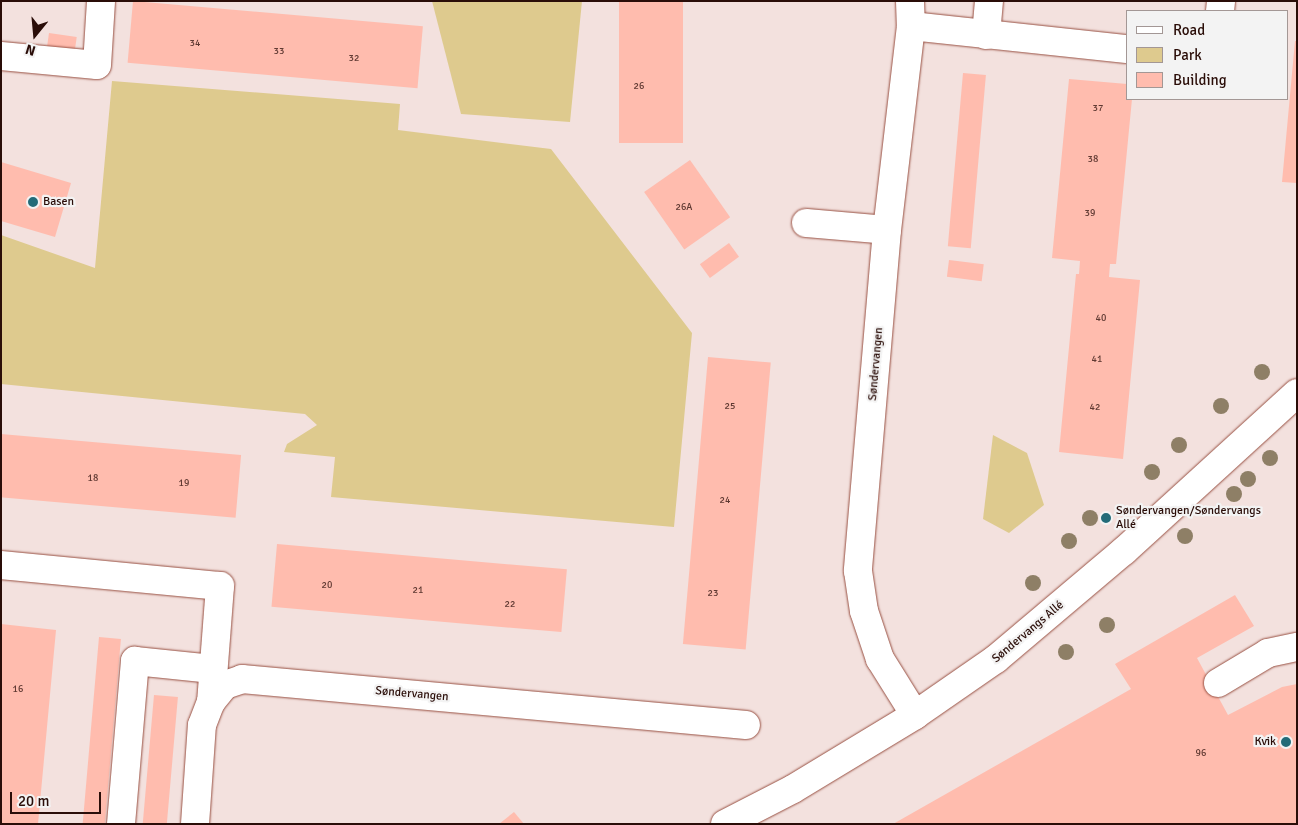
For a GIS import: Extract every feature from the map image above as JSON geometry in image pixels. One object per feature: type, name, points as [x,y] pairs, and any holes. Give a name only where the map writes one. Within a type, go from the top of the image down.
[{"type":"street","points":[[1,56],[97,65],[102,1]]},
{"type":"street","points":[[986,35],[989,1]]},
{"type":"street","points":[[910,14],[986,35],[1126,48]]},
{"type":"street","name":"Søndervangen","points":[[910,14],[887,230],[858,571],[864,611],[880,658],[915,714]]},
{"type":"street","points":[[806,223],[887,230]]},
{"type":"street","name":"Søndervangs Allé","points":[[725,824],[793,789],[915,714],[996,659],[1052,613],[1297,393]]},
{"type":"street","points":[[1,565],[220,586],[211,702]]},
{"type":"street","points":[[1218,683],[1268,653],[1297,647]]},
{"type":"street","points":[[121,824],[135,661],[213,669]]},
{"type":"street","name":"Søndervangen","points":[[195,824],[202,724],[211,702],[225,685],[242,679],[746,725]]},
{"type":"green space","points":[[432,1],[582,1],[570,122],[461,114]]},
{"type":"green space","points":[[112,81],[400,104],[398,130],[551,149],[692,333],[674,527],[331,497],[335,457],[284,452],[287,444],[317,425],[305,414],[1,384],[1,235],[95,268]]},
{"type":"green space","points":[[993,435],[1027,453],[1044,505],[1009,533],[983,519]]},
{"type":"building","points":[[133,1],[423,26],[417,88],[128,63]]},
{"type":"building","points":[[619,1],[683,1],[683,143],[619,143]]},
{"type":"building","points":[[49,33],[77,37],[74,54],[47,50]]},
{"type":"building","points":[[1295,41],[1297,41],[1297,183],[1282,182]]},
{"type":"building","points":[[963,73],[986,75],[971,248],[948,246]]},
{"type":"building","points":[[1069,79],[1126,84],[1126,100],[1132,100],[1116,264],[1110,264],[1109,277],[1140,280],[1123,459],[1059,452],[1076,274],[1079,274],[1080,261],[1052,258]]},
{"type":"building","points":[[690,160],[730,217],[684,249],[644,192]]},
{"type":"building","name":"Basen","points":[[1,162],[71,183],[55,237],[1,221]]},
{"type":"building","points":[[729,243],[739,257],[710,278],[700,264]]},
{"type":"building","points":[[949,260],[984,264],[982,281],[947,277]]},
{"type":"building","points":[[708,357],[771,362],[746,649],[683,644]]},
{"type":"building","points":[[1,434],[241,455],[236,518],[1,497]]},
{"type":"building","points":[[277,544],[567,569],[561,632],[272,607]]},
{"type":"building","points":[[1235,595],[1254,626],[1197,658],[1228,715],[1282,687],[1297,684],[1297,824],[893,824],[1131,689],[1115,664]]},
{"type":"building","points":[[1,624],[56,630],[38,824],[1,824]]},
{"type":"building","points":[[99,637],[121,639],[105,824],[83,824]]},
{"type":"building","points":[[154,695],[178,697],[167,824],[143,824]]},
{"type":"building","points":[[514,812],[524,824],[499,824]]},
{"type":"place","name":"Basen","points":[[33,202]]},
{"type":"place","name":"Søndervangen/Søndervangs Allé","points":[[1106,518]]},
{"type":"place","name":"Kvik","points":[[1286,742]]}]
